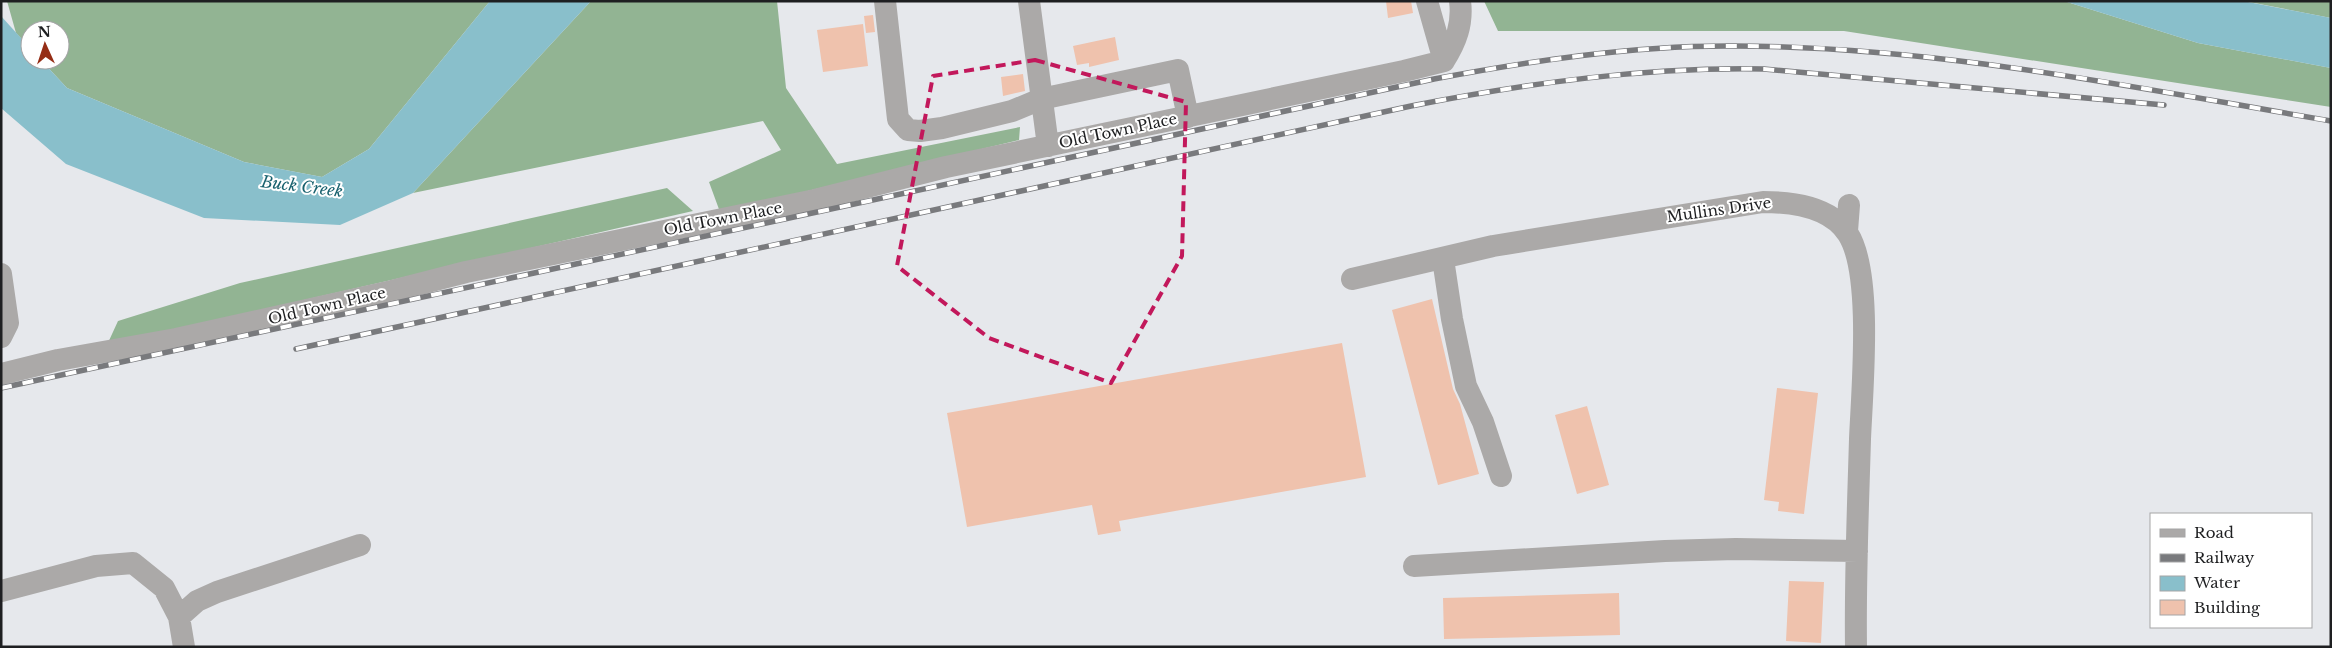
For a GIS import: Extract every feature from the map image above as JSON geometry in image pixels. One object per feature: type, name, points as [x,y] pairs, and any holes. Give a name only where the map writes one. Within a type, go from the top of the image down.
[{"type":"street","points":[[885,1],[898,120],[908,130],[920,132],[942,128],[1012,112],[1042,99],[1178,70],[1188,116]]},
{"type":"street","points":[[1029,1],[1048,146]]},
{"type":"street","points":[[1427,1],[1444,61]]},
{"type":"street","points":[[1444,61],[1455,43],[1460,24],[1460,1]]},
{"type":"street","name":"Old Town Place","points":[[1,374],[58,360],[176,339],[392,291],[466,272],[781,207],[946,167],[1444,61]]},
{"type":"street","name":"Mullins Drive","points":[[1352,278],[1443,259],[1493,246],[1763,202],[1785,202],[1803,205],[1821,212],[1847,232]]},
{"type":"street","points":[[1849,205],[1847,232],[1854,244],[1863,286],[1856,647]]},
{"type":"street","points":[[1443,259],[1452,319],[1466,386],[1483,422],[1501,476]]},
{"type":"street","points":[[1,274],[8,324],[1,337]]},
{"type":"street","points":[[179,617],[197,601],[217,592],[360,545]]},
{"type":"street","points":[[1414,566],[1665,551],[1736,549],[1857,551]]},
{"type":"street","points":[[1,591],[96,566],[133,563],[164,588],[179,617],[184,647]]},
{"type":"highlighted area","points":[[1035,60],[1186,102],[1182,256],[1111,383],[989,338],[897,266],[933,76]]},
{"type":"green space","points":[[7,1],[490,1],[369,149],[322,177],[244,162],[67,88],[50,70],[70,70],[70,20],[20,20],[20,37],[16,33]]},
{"type":"green space","points":[[591,1],[777,1],[786,88],[837,164],[1020,127],[1019,140],[720,212],[709,182],[781,150],[763,121],[413,193]]},
{"type":"green space","points":[[1484,1],[2064,1],[2198,43],[2331,68],[2331,107],[1844,31],[1498,31]]},
{"type":"green space","points":[[2244,1],[2331,1],[2331,18]]},
{"type":"green space","points":[[667,188],[693,211],[107,345],[118,321],[240,283]]},
{"type":"water","name":"Buck Creek","points":[[490,1],[591,1],[413,193],[340,225],[204,218],[66,164],[1,108],[1,16],[20,37],[20,70],[50,70],[67,88],[244,162],[322,177],[369,149]]},
{"type":"water","points":[[2064,1],[2243,1],[2331,18],[2331,68],[2198,43]]},
{"type":"building","points":[[1386,1],[1411,1],[1413,13],[1388,18]]},
{"type":"building","points":[[873,15],[875,32],[866,33],[864,16]]},
{"type":"building","points":[[863,24],[868,66],[823,72],[817,30]]},
{"type":"building","points":[[1115,37],[1119,60],[1089,67],[1089,63],[1077,65],[1073,46]]},
{"type":"building","points":[[1023,74],[1025,91],[1003,96],[1001,77]]},
{"type":"building","points":[[1432,299],[1453,389],[1460,404],[1479,474],[1438,485],[1392,310]]},
{"type":"building","points":[[1342,343],[1366,477],[1119,521],[1121,531],[1098,535],[1092,505],[967,527],[947,413]]},
{"type":"building","points":[[1777,388],[1818,393],[1804,514],[1778,511],[1779,502],[1764,500]]},
{"type":"building","points":[[1587,406],[1609,485],[1577,494],[1555,415]]},
{"type":"building","points":[[1789,581],[1824,582],[1821,643],[1786,641]]},
{"type":"building","points":[[1619,593],[1620,635],[1444,639],[1443,598]]},
{"type":"railway","points":[[1,388],[1434,79],[1580,56],[1654,49],[1727,46],[1879,53],[1955,60],[2030,70],[2331,121]]},
{"type":"railway","points":[[296,349],[1411,106],[1499,90],[1586,78],[1675,71],[1764,69],[2164,105]]}]
